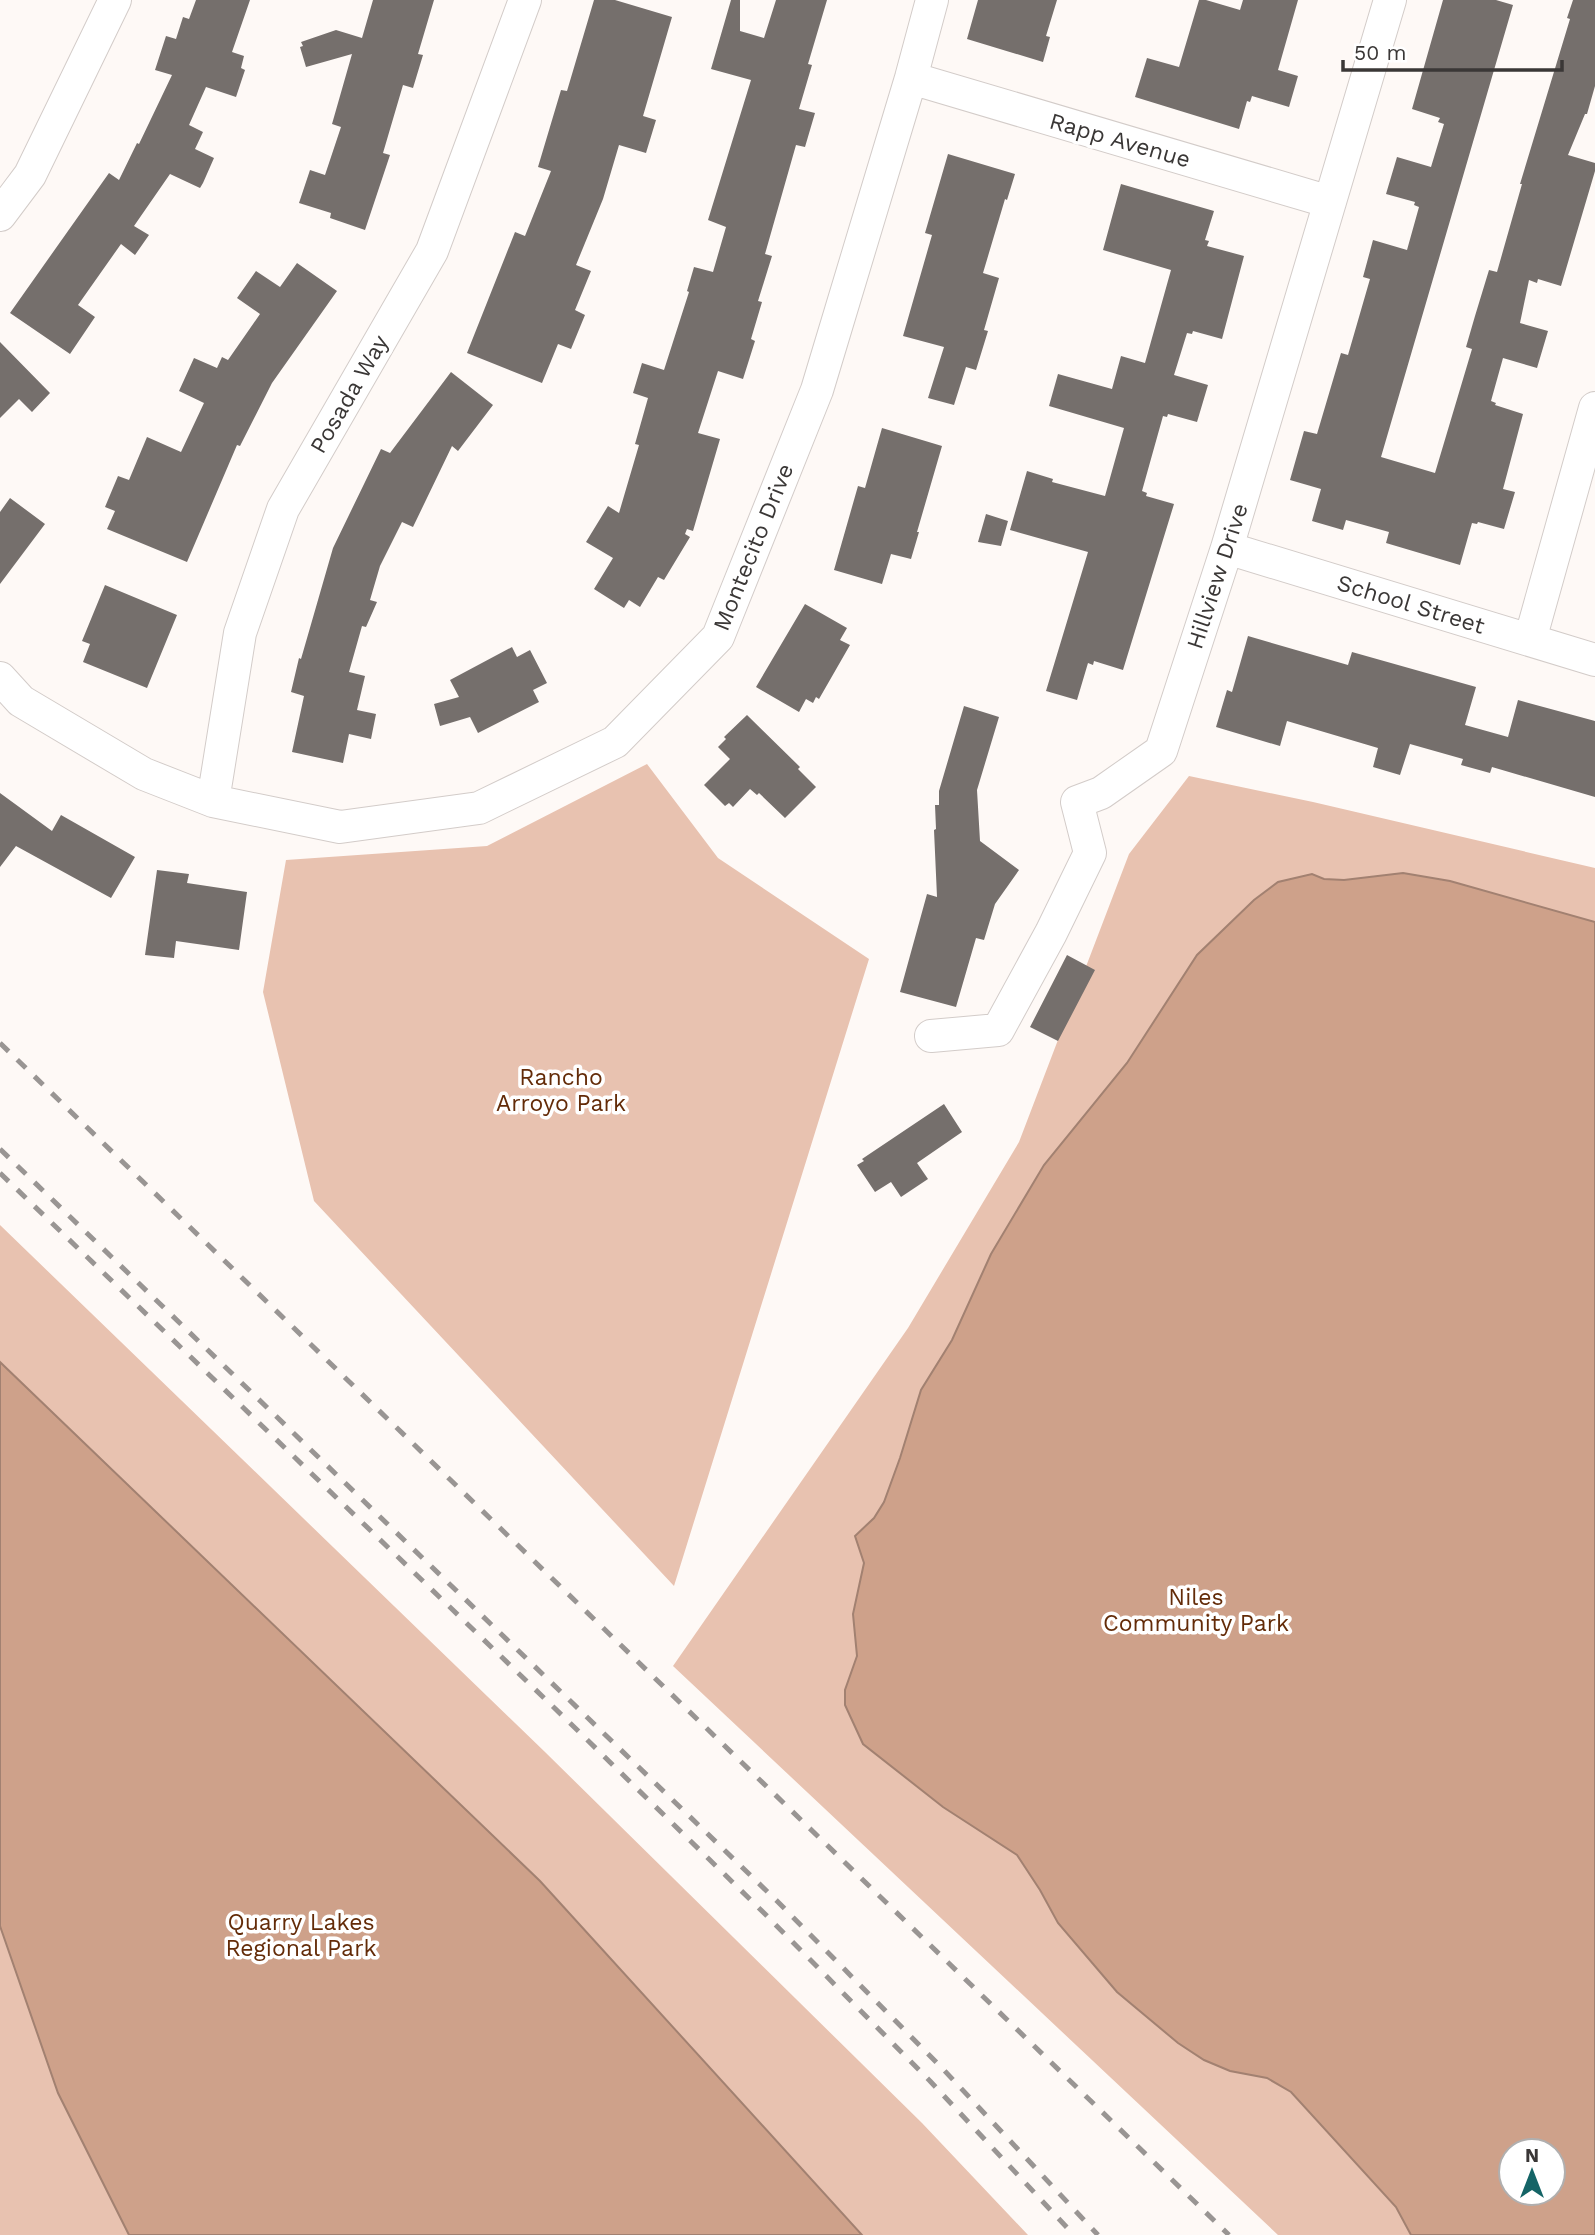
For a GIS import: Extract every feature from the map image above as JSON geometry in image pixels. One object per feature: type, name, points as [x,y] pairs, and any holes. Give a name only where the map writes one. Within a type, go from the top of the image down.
[{"type":"street","points":[[0,215],[30,175],[115,0]]},
{"type":"street","name":"Posada Way","points":[[213,801],[240,633],[283,509],[432,251],[525,0]]},
{"type":"street","name":"Montecito Drive","points":[[0,678],[22,701],[144,774],[213,801],[340,827],[479,808],[615,742],[718,637],[817,390],[932,0]]},
{"type":"street","name":"Hillview Drive","points":[[931,1036],[998,1030],[1051,933],[1090,853],[1077,802],[1101,793],[1161,751],[1227,548],[1390,0]]},
{"type":"street","name":"Rapp Avenue","points":[[911,78],[1330,202]]},
{"type":"street","points":[[1530,640],[1595,408]]},
{"type":"street","name":"School Street","points":[[1227,548],[1595,660]]},
{"type":"green space","name":"Rancho Arroyo Park","points":[[647,764],[718,858],[869,959],[674,1586],[314,1201],[263,992],[286,860],[487,846]]},
{"type":"green space","name":"Niles Community Park","points":[[1189,776],[1595,868],[1595,2235],[1278,2235],[673,1666],[908,1328],[1019,1142],[1129,854]]},
{"type":"green space","name":"Quarry Lakes Regional Park","points":[[0,1225],[545,1752],[922,2123],[1028,2235],[0,2235]]},
{"type":"shaded area","name":"Niles Community Park","points":[[1403,873],[1450,881],[1595,922],[1595,2235],[1411,2235],[1396,2207],[1291,2092],[1267,2078],[1230,2071],[1204,2060],[1178,2043],[1117,1992],[1058,1923],[1017,1855],[943,1807],[863,1744],[845,1705],[845,1690],[857,1656],[853,1614],[864,1563],[855,1536],[874,1518],[884,1502],[921,1390],[952,1340],[991,1254],[1044,1165],[1127,1063],[1197,955],[1254,900],[1278,882],[1312,874],[1324,879],[1344,880]]},
{"type":"shaded area","name":"Quarry Lakes Regional Park","points":[[0,1362],[540,1881],[862,2235],[129,2235],[58,2093],[0,1926]]},
{"type":"building","points":[[196,0],[250,0],[232,52],[244,56],[241,68],[245,70],[236,97],[206,87],[189,125],[203,132],[195,149],[214,158],[203,183],[200,188],[170,174],[134,226],[149,235],[135,255],[121,244],[78,305],[95,317],[70,354],[10,313],[109,173],[119,180],[172,75],[155,70],[166,36],[176,39],[183,17],[189,19]]},
{"type":"building","points":[[373,0],[434,0],[418,54],[423,55],[413,88],[403,85],[383,153],[390,155],[365,230],[330,218],[331,213],[299,203],[310,170],[325,175],[341,127],[332,124],[352,54],[306,67],[300,47],[303,46],[301,42],[336,30],[362,38]]},
{"type":"building","points":[[594,0],[615,0],[672,17],[643,116],[656,120],[646,153],[619,145],[603,199],[576,265],[591,271],[575,310],[585,315],[571,349],[558,344],[542,383],[467,353],[515,232],[525,236],[551,171],[538,167],[561,90],[567,91]]},
{"type":"building","points":[[731,0],[740,0],[740,31],[764,38],[776,0],[827,0],[808,64],[812,65],[799,109],[815,113],[805,147],[796,145],[765,254],[772,256],[758,301],[762,302],[751,339],[755,341],[743,379],[718,371],[698,433],[720,439],[693,531],[687,529],[685,534],[690,537],[664,580],[658,577],[640,607],[629,600],[624,608],[594,589],[613,558],[586,542],[608,506],[619,513],[639,445],[635,444],[648,398],[633,393],[642,363],[664,370],[689,292],[687,291],[694,267],[713,272],[726,227],[708,220],[751,80],[711,69]]},
{"type":"building","points":[[978,0],[1057,0],[1046,36],[1050,37],[1043,62],[967,39]]},
{"type":"building","points":[[1199,0],[1240,10],[1243,0],[1298,0],[1278,70],[1298,76],[1289,107],[1252,96],[1250,102],[1247,101],[1239,129],[1135,97],[1147,58],[1179,67]]},
{"type":"building","points":[[1443,0],[1496,0],[1513,5],[1381,457],[1435,473],[1472,349],[1466,347],[1475,316],[1489,270],[1497,272],[1520,184],[1570,19],[1567,18],[1573,0],[1595,0],[1595,86],[1587,114],[1568,155],[1595,163],[1595,171],[1561,286],[1538,279],[1537,283],[1529,280],[1520,323],[1548,331],[1537,368],[1503,358],[1491,401],[1496,403],[1495,405],[1523,414],[1503,489],[1515,492],[1504,529],[1472,523],[1460,565],[1386,543],[1389,532],[1346,520],[1343,530],[1312,521],[1321,489],[1290,480],[1304,431],[1317,434],[1341,353],[1348,355],[1370,279],[1363,277],[1373,240],[1407,250],[1419,207],[1414,205],[1415,202],[1386,194],[1397,157],[1431,167],[1444,124],[1438,122],[1440,118],[1412,109]]},
{"type":"building","points":[[948,154],[1015,174],[983,273],[999,278],[984,330],[988,331],[976,370],[966,367],[954,405],[928,398],[944,347],[903,336],[932,235],[925,233]]},
{"type":"building","points":[[1121,184],[1214,211],[1205,240],[1209,241],[1207,246],[1244,256],[1222,339],[1193,331],[1192,334],[1187,333],[1174,375],[1208,385],[1197,422],[1168,414],[1167,417],[1163,416],[1142,491],[1147,493],[1146,496],[1174,504],[1123,670],[1094,661],[1093,665],[1088,663],[1077,700],[1046,691],[1088,552],[1010,530],[1027,471],[1053,479],[1052,482],[1105,496],[1124,428],[1049,406],[1058,374],[1112,389],[1121,356],[1145,363],[1171,270],[1103,250]]},
{"type":"building","points":[[297,263],[337,291],[272,383],[240,446],[237,445],[187,562],[107,529],[115,511],[105,507],[118,476],[129,480],[147,437],[181,452],[204,403],[179,391],[194,358],[217,368],[222,357],[228,360],[260,314],[237,298],[256,271],[280,287]]},
{"type":"building","points":[[0,342],[50,393],[32,412],[19,399],[0,418]]},
{"type":"building","points":[[451,372],[493,405],[458,451],[452,446],[413,527],[402,522],[380,566],[370,600],[377,602],[366,627],[362,626],[349,672],[365,676],[357,710],[376,714],[371,739],[349,734],[343,763],[292,752],[304,696],[291,692],[333,548],[381,449],[390,453]]},
{"type":"building","points":[[882,428],[942,446],[911,559],[891,554],[882,584],[834,570],[858,486],[865,488]]},
{"type":"building","points":[[10,498],[45,524],[0,584],[0,512]]},
{"type":"building","points":[[986,514],[1008,521],[1001,546],[978,542]]},
{"type":"building","points":[[105,585],[177,615],[147,688],[83,662],[90,644],[82,641]]},
{"type":"building","points":[[805,604],[847,628],[840,640],[850,645],[819,699],[816,697],[813,703],[806,699],[799,712],[756,687]]},
{"type":"building","points":[[1248,636],[1348,665],[1352,652],[1476,687],[1465,725],[1508,737],[1518,700],[1595,721],[1595,797],[1492,767],[1490,773],[1461,765],[1463,759],[1410,744],[1400,775],[1373,767],[1378,748],[1287,721],[1280,746],[1216,727],[1227,690],[1232,692]]},
{"type":"building","points":[[512,647],[517,657],[530,650],[547,683],[533,690],[539,702],[478,733],[470,717],[440,726],[434,704],[459,697],[450,680]]},
{"type":"building","points":[[964,706],[999,717],[977,790],[980,841],[1019,870],[995,904],[984,940],[976,938],[956,1007],[900,992],[927,894],[937,897],[935,805],[939,805],[939,791]]},
{"type":"building","points":[[747,715],[800,767],[798,769],[816,787],[785,818],[759,793],[757,795],[750,789],[733,807],[729,803],[725,806],[704,785],[730,759],[718,747],[726,739],[724,737]]},
{"type":"building","points":[[0,793],[52,831],[61,815],[135,857],[111,898],[16,846],[0,867]]},
{"type":"building","points":[[157,870],[189,874],[187,883],[247,892],[239,950],[176,941],[174,958],[145,955]]},
{"type":"building","points":[[1067,955],[1095,970],[1058,1041],[1030,1027]]},
{"type":"building","points":[[944,1104],[962,1132],[917,1163],[928,1179],[901,1197],[891,1182],[875,1192],[857,1165]]},
{"type":"railway","points":[[0,1043],[1229,2235]]},
{"type":"railway","points":[[0,1149],[777,1901],[943,2069],[1098,2235]]},
{"type":"railway","points":[[0,1173],[764,1913],[930,2081],[1074,2235]]}]
